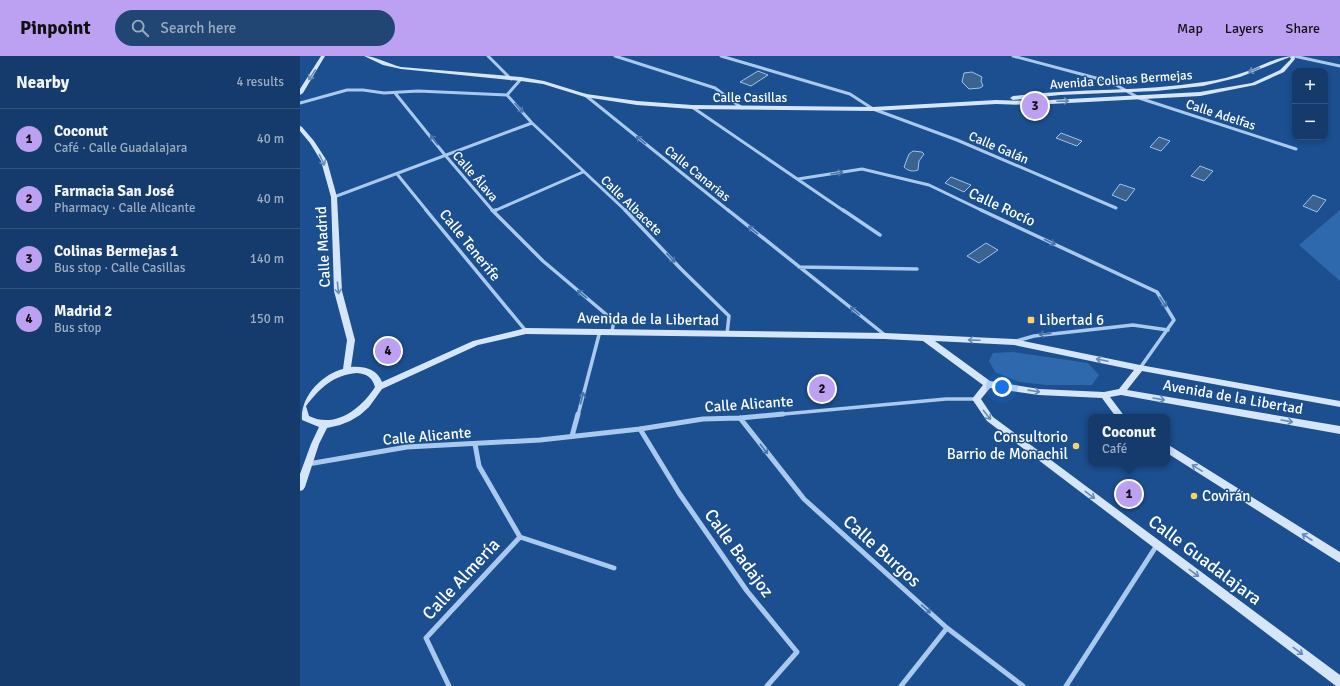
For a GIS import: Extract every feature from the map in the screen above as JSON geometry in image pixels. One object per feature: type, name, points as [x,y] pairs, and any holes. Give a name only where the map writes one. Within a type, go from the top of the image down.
[{"type":"street","points":[[300,93],[323,56]]},
{"type":"street","name":"Calle Casillas","points":[[366,56],[384,64],[401,68],[544,83],[585,95],[637,103],[692,107],[872,109],[996,102],[1031,103],[1138,98]]},
{"type":"street","points":[[488,56],[511,79]]},
{"type":"street","points":[[615,56],[715,88],[742,108]]},
{"type":"street","name":"Calle Galán","points":[[720,56],[850,94],[872,109],[957,140],[1116,208]]},
{"type":"street","name":"Calle Adelfas","points":[[1013,56],[1111,82],[1138,98],[1296,149]]},
{"type":"street","points":[[1292,56],[1340,66]]},
{"type":"street","name":"Avenida Colinas Bermejas","points":[[996,102],[1014,98],[1050,94],[1126,91],[1176,87],[1225,80],[1260,68],[1279,59],[1292,56],[1293,59],[1282,70],[1253,84],[1200,94],[1138,98]]},
{"type":"street","points":[[300,103],[347,90],[363,90],[384,93],[418,91],[507,95],[521,80]]},
{"type":"street","name":"Calle Álava","points":[[396,93],[446,156],[493,211],[534,253],[614,321],[612,332]]},
{"type":"street","name":"Calle Albacete","points":[[507,95],[532,123],[634,218],[681,269],[729,316],[727,334]]},
{"type":"street","name":"Calle Canarias","points":[[585,95],[885,336]]},
{"type":"street","points":[[692,107],[880,234]]},
{"type":"street","points":[[334,197],[532,123]]},
{"type":"street","name":"Calle Madrid","points":[[300,128],[312,142],[324,161],[334,197],[338,291],[351,340],[347,371]]},
{"type":"street","name":"Calle Rocío","points":[[798,179],[862,168],[929,185],[1156,292],[1174,320],[1168,330]]},
{"type":"street","points":[[493,211],[583,172]]},
{"type":"street","name":"Calle Tenerife","points":[[397,174],[526,331]]},
{"type":"street","points":[[799,266],[917,269]]},
{"type":"street","points":[[1014,342],[1034,336],[1133,325],[1168,330],[1121,392]]},
{"type":"street","name":"Avenida de la Libertad","points":[[379,387],[476,343],[526,331],[885,336],[1014,342],[1140,368],[1340,404]]},
{"type":"street","points":[[572,436],[600,331]]},
{"type":"street","name":"Avenida de la Libertad","points":[[926,339],[988,384],[1039,392],[1104,395],[1121,392],[1340,430]]},
{"type":"street","points":[[365,370],[374,374],[378,379],[379,387],[375,397],[368,405],[358,412],[335,423],[324,425],[313,424],[305,418],[301,406],[311,392],[326,380],[347,371],[365,370]]},
{"type":"street","points":[[976,399],[988,384]]},
{"type":"street","points":[[1104,395],[1120,414]]},
{"type":"street","name":"Calle Alicante","points":[[308,464],[407,447],[540,440],[640,429],[703,419],[740,418],[946,399],[976,399]]},
{"type":"street","name":"Calle Guadalajara","points":[[976,399],[990,419],[1340,682]]},
{"type":"street","name":"Calle Burgos","points":[[740,418],[804,500],[947,628],[1023,686]]},
{"type":"street","points":[[300,486],[315,444],[324,425]]},
{"type":"street","name":"Calle Badajoz","points":[[640,429],[679,493],[747,591],[796,652],[767,686]]},
{"type":"street","name":"Calle Almería","points":[[475,444],[479,466],[520,537],[614,568]]},
{"type":"street","points":[[1170,450],[1340,558]]},
{"type":"street","name":"Calle Almería","points":[[448,686],[426,638],[520,537]]},
{"type":"street","points":[[1066,686],[1157,545]]},
{"type":"street","points":[[901,686],[947,628]]},
{"type":"shaded area","points":[[758,71],[768,75],[751,86],[740,82]]},
{"type":"shaded area","points":[[972,72],[982,77],[981,81],[983,86],[980,88],[969,89],[962,82],[964,73]]},
{"type":"shaded area","points":[[1061,133],[1082,141],[1077,146],[1056,138]]},
{"type":"shaded area","points":[[1159,137],[1170,141],[1161,151],[1150,147]]},
{"type":"shaded area","points":[[913,151],[922,152],[924,154],[919,161],[918,170],[912,171],[904,167],[909,154]]},
{"type":"shaded area","points":[[1200,166],[1213,171],[1204,181],[1191,176]]},
{"type":"shaded area","points":[[951,177],[971,185],[964,192],[945,183]]},
{"type":"shaded area","points":[[1120,184],[1135,189],[1126,201],[1112,195]]},
{"type":"shaded area","points":[[1313,195],[1326,200],[1317,212],[1303,206]]},
{"type":"shaded area","points":[[1340,210],[1340,281],[1299,245]]},
{"type":"shaded area","points":[[986,243],[998,250],[979,263],[967,256]]},
{"type":"shaded area","points":[[1013,352],[1088,363],[1099,375],[1092,385],[1047,385],[1019,382],[995,372],[989,361],[993,353]]},
{"type":"place","name":"Colinas Bermejas 1","points":[[1035,106]]},
{"type":"place","name":"Libertad 6","points":[[1031,320]]},
{"type":"place","name":"Madrid 2","points":[[388,351]]},
{"type":"place","name":"Farmacia San José","points":[[822,389]]},
{"type":"place","name":"Consultorio Barrio de Monachil","points":[[1076,446]]},
{"type":"place","name":"Coconut","points":[[1129,494]]},
{"type":"place","name":"Covirán","points":[[1194,496]]}]
